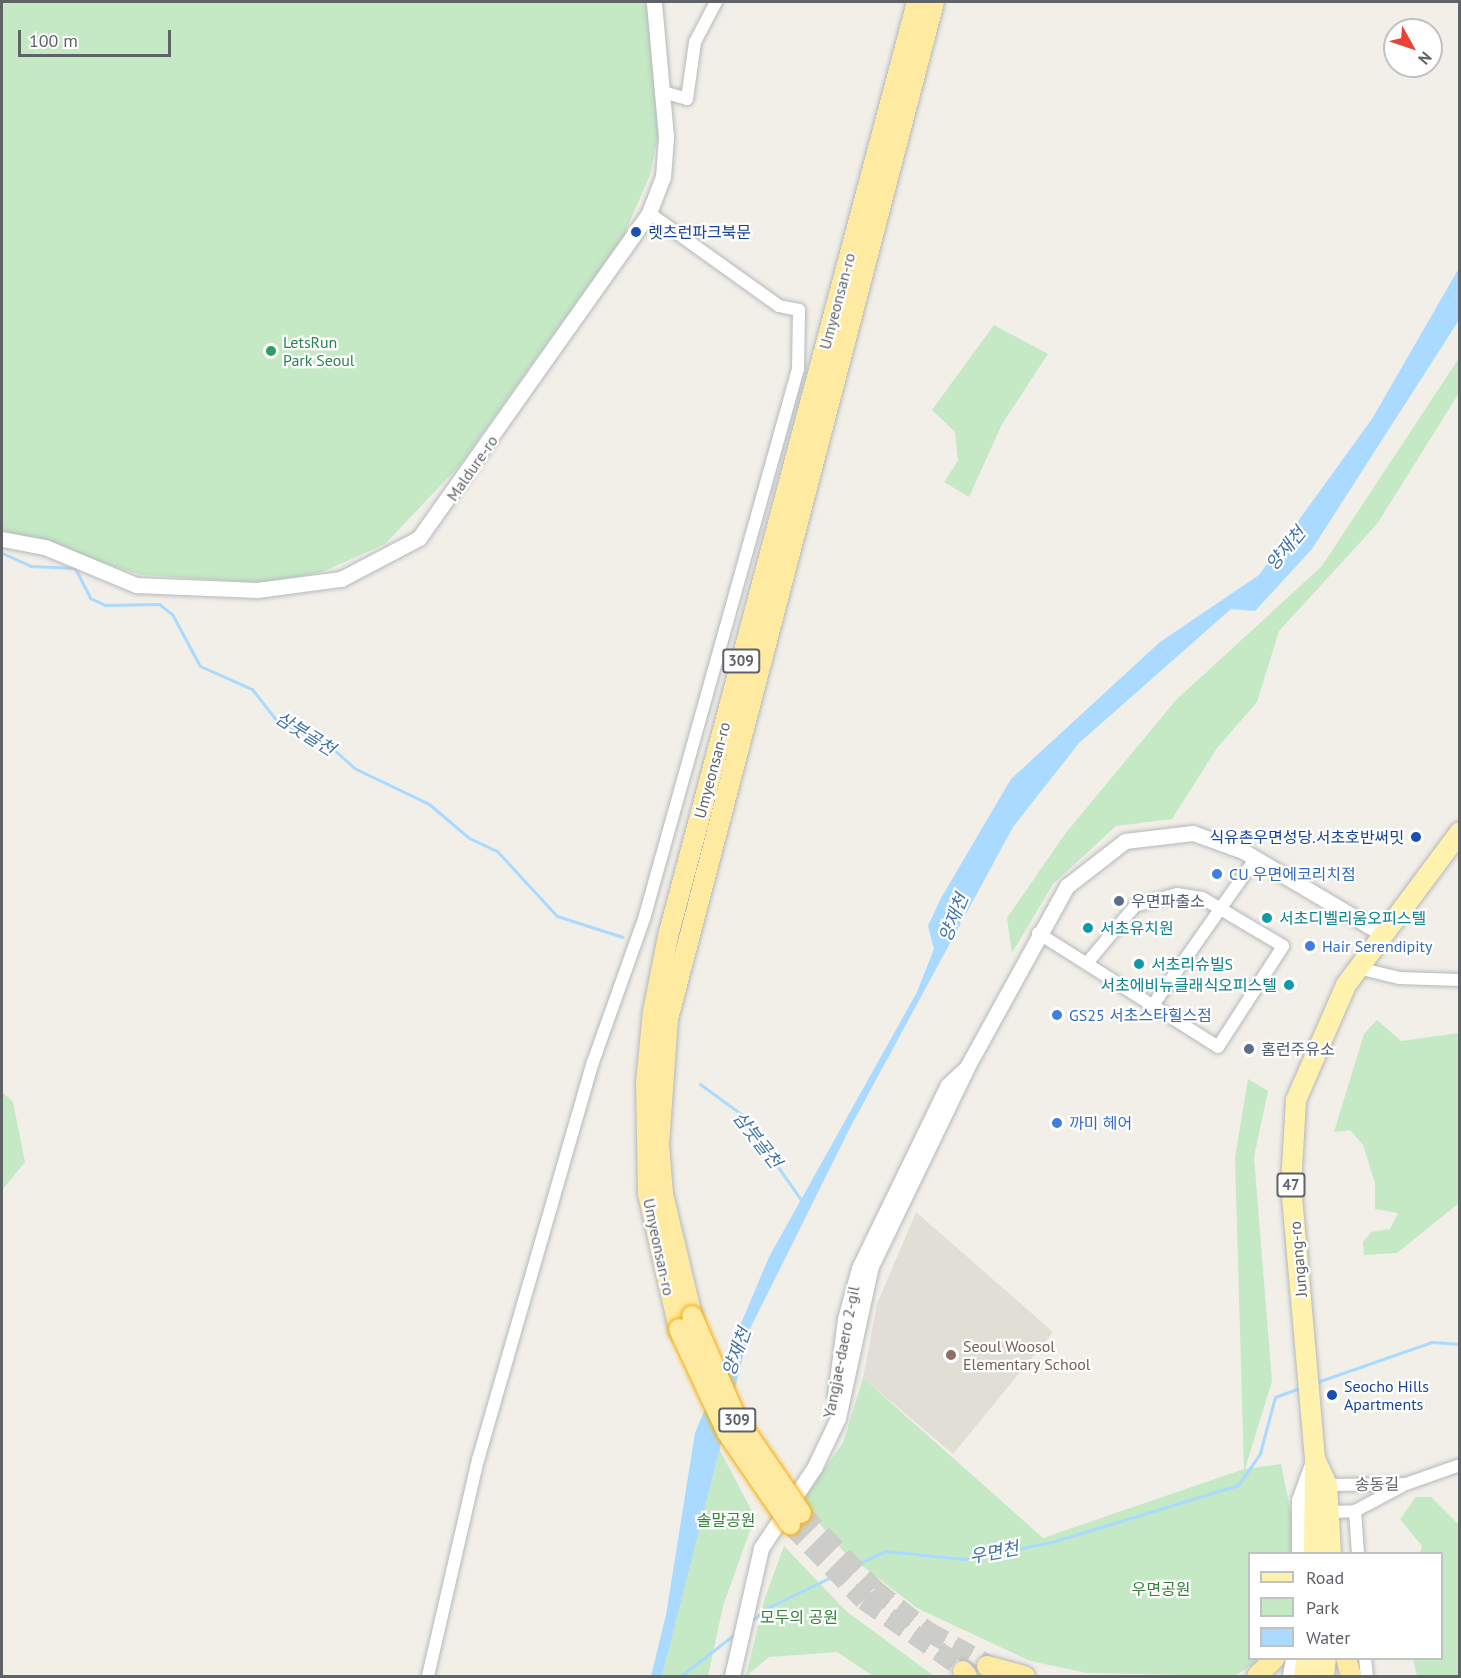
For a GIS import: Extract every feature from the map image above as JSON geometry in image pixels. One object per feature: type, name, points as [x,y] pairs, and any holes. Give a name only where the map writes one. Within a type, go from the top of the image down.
[{"type":"highway","name":"Umyeonsan-ro","points":[[795,1519],[727,1432],[685,1322],[648,1194],[646,1083],[653,1012],[671,924],[917,2]]},
{"type":"highway","name":"Umyeonsan-ro","points":[[685,1322],[663,1194],[659,1144],[668,1019],[934,2]]},
{"type":"highway","points":[[1257,1677],[1274,1660]]},
{"type":"highway","points":[[1345,1660],[1351,1677]]},
{"type":"highway","points":[[987,1666],[1025,1677]]},
{"type":"main road","name":"Jungang-ro","points":[[1314,1552],[1315,1459],[1291,1185],[1296,1100],[1316,1044],[1358,968],[1460,832]]},
{"type":"main road","name":"47","points":[[1315,1459],[1327,1485],[1332,1520],[1333,1552]]},
{"type":"main road","points":[[1304,1677],[1307,1660]]},
{"type":"main road","points":[[1324,1677],[1326,1660]]},
{"type":"street","name":"Maldure-ro","points":[[2,539],[45,547],[154,588],[297,589],[341,579],[419,538],[440,514],[649,213],[663,177],[663,92],[654,2]]},
{"type":"street","points":[[663,92],[687,99],[696,42],[716,2]]},
{"type":"street","points":[[428,1677],[478,1460],[593,1062],[638,939],[798,369],[799,310],[779,306],[649,213]]},
{"type":"street","name":"Yangjae-daero 2-gil","points":[[727,1675],[741,1606],[763,1543],[832,1435],[871,1266],[967,1067],[1038,933],[1074,879],[1125,841],[1193,833],[1256,858],[1382,933]]},
{"type":"street","points":[[1153,1005],[1256,858]]},
{"type":"street","points":[[1038,933],[1218,1047],[1283,946],[1221,908],[1177,894],[1147,901],[1122,918],[1087,963]]},
{"type":"street","points":[[1358,968],[1399,978],[1460,980]]},
{"type":"street","points":[[1299,1552],[1299,1500],[1315,1459]]},
{"type":"street","name":"송동길","points":[[1327,1485],[1406,1484],[1460,1465]]},
{"type":"street","points":[[1332,1520],[1355,1511],[1406,1484]]},
{"type":"street","points":[[1355,1511],[1358,1552]]},
{"type":"street","points":[[1290,1677],[1293,1660]]},
{"type":"street","points":[[1345,1660],[1345,1677]]},
{"type":"street","points":[[1365,1660],[1367,1677]]},
{"type":"shaded area","name":"Seoul Woosol Elementary School","points":[[916,1212],[1053,1332],[953,1454],[863,1378],[877,1304]]},
{"type":"green space","name":"LetsRun Park Seoul","points":[[2,2],[646,2],[661,121],[650,175],[623,237],[460,465],[385,544],[322,572],[265,583],[141,575],[2,531]]},
{"type":"green space","points":[[994,325],[1048,354],[1002,424],[969,497],[944,482],[958,461],[955,432],[932,410]]},
{"type":"green space","points":[[1459,358],[1459,393],[1377,524],[1279,631],[1257,702],[1217,748],[1172,819],[1116,826],[1053,884],[1012,953],[1007,918],[1065,834],[1176,700],[1322,566]]},
{"type":"green space","points":[[1377,1020],[1401,1041],[1459,1033],[1459,1203],[1397,1253],[1364,1255],[1363,1242],[1371,1232],[1390,1229],[1398,1213],[1375,1209],[1375,1183],[1363,1145],[1350,1130],[1334,1132],[1364,1034]]},
{"type":"green space","name":"우면공원","points":[[1248,1079],[1268,1091],[1254,1157],[1272,1381],[1245,1469],[1281,1464],[1292,1519],[1291,1552],[1248,1552],[1248,1660],[1259,1660],[1235,1676],[1087,1673],[1030,1661],[917,1608],[843,1551],[801,1502],[843,1443],[863,1378],[1043,1538],[1244,1469],[1235,1158]]},
{"type":"green space","points":[[2,1092],[13,1102],[25,1162],[2,1190]]},
{"type":"green space","name":"솔말공원","points":[[717,1445],[755,1517],[723,1606],[708,1676],[662,1676]]},
{"type":"green space","points":[[1416,1497],[1431,1497],[1459,1525],[1459,1676],[1417,1676],[1413,1660],[1443,1660],[1443,1552],[1420,1552],[1422,1546],[1400,1519]]},
{"type":"green space","name":"모두의 공원","points":[[784,1546],[846,1611],[934,1676],[873,1676],[837,1652],[769,1657],[746,1676],[765,1598]]},
{"type":"water","name":"양재천","points":[[1459,268],[1459,320],[1312,549],[1255,611],[1231,609],[1079,743],[1013,827],[851,1126],[750,1329],[662,1676],[651,1676],[666,1615],[695,1433],[769,1257],[917,992],[934,949],[928,926],[941,898],[1011,779],[1160,642],[1259,575],[1372,419]]},
{"type":"waterway","name":"삼붓골천","points":[[2,553],[31,566],[75,568],[90,598],[105,605],[159,604],[172,614],[200,666],[252,689],[276,720],[331,747],[354,768],[429,804],[469,838],[497,851],[557,916],[623,937]]},
{"type":"waterway","name":"삼붓골천","points":[[700,1084],[741,1114],[802,1201]]},
{"type":"waterway","name":"우면천","points":[[1317,1382],[1432,1342],[1460,1344]]},
{"type":"waterway","name":"우면천","points":[[751,1621],[769,1607],[885,1551],[964,1559],[1052,1542],[1238,1485],[1260,1453],[1275,1397],[1300,1388]]},
{"type":"waterway","name":"우면천","points":[[681,1676],[736,1633]]},
{"type":"tunnel","points":[[801,1513],[874,1589],[927,1631],[1001,1672]]},
{"type":"tunnel","points":[[790,1524],[864,1600],[974,1676]]},
{"type":"place","name":"렛츠런파크북문","points":[[636,232]]},
{"type":"place","name":"LetsRun Park Seoul","points":[[271,351]]},
{"type":"place","name":"식유촌우면성당.서초호반써밋","points":[[1416,837]]},
{"type":"place","name":"CU 우면에코리치점","points":[[1217,874]]},
{"type":"place","name":"우면파출소","points":[[1119,901]]},
{"type":"place","name":"서초디벨리움오피스텔","points":[[1267,918]]},
{"type":"place","name":"서초유치원","points":[[1088,928]]},
{"type":"place","name":"Hair Serendipity","points":[[1310,946]]},
{"type":"place","name":"서초리슈빌S","points":[[1139,964]]},
{"type":"place","name":"서초에비뉴클래식오피스텔","points":[[1289,985]]},
{"type":"place","name":"GS25 서초스타힐스점","points":[[1057,1015]]},
{"type":"place","name":"홈런주유소","points":[[1249,1049]]},
{"type":"place","name":"까미 헤어","points":[[1057,1123]]},
{"type":"place","name":"Seoul Woosol Elementary School","points":[[951,1355]]},
{"type":"place","name":"Seocho Hills Apartments","points":[[1332,1395]]}]
